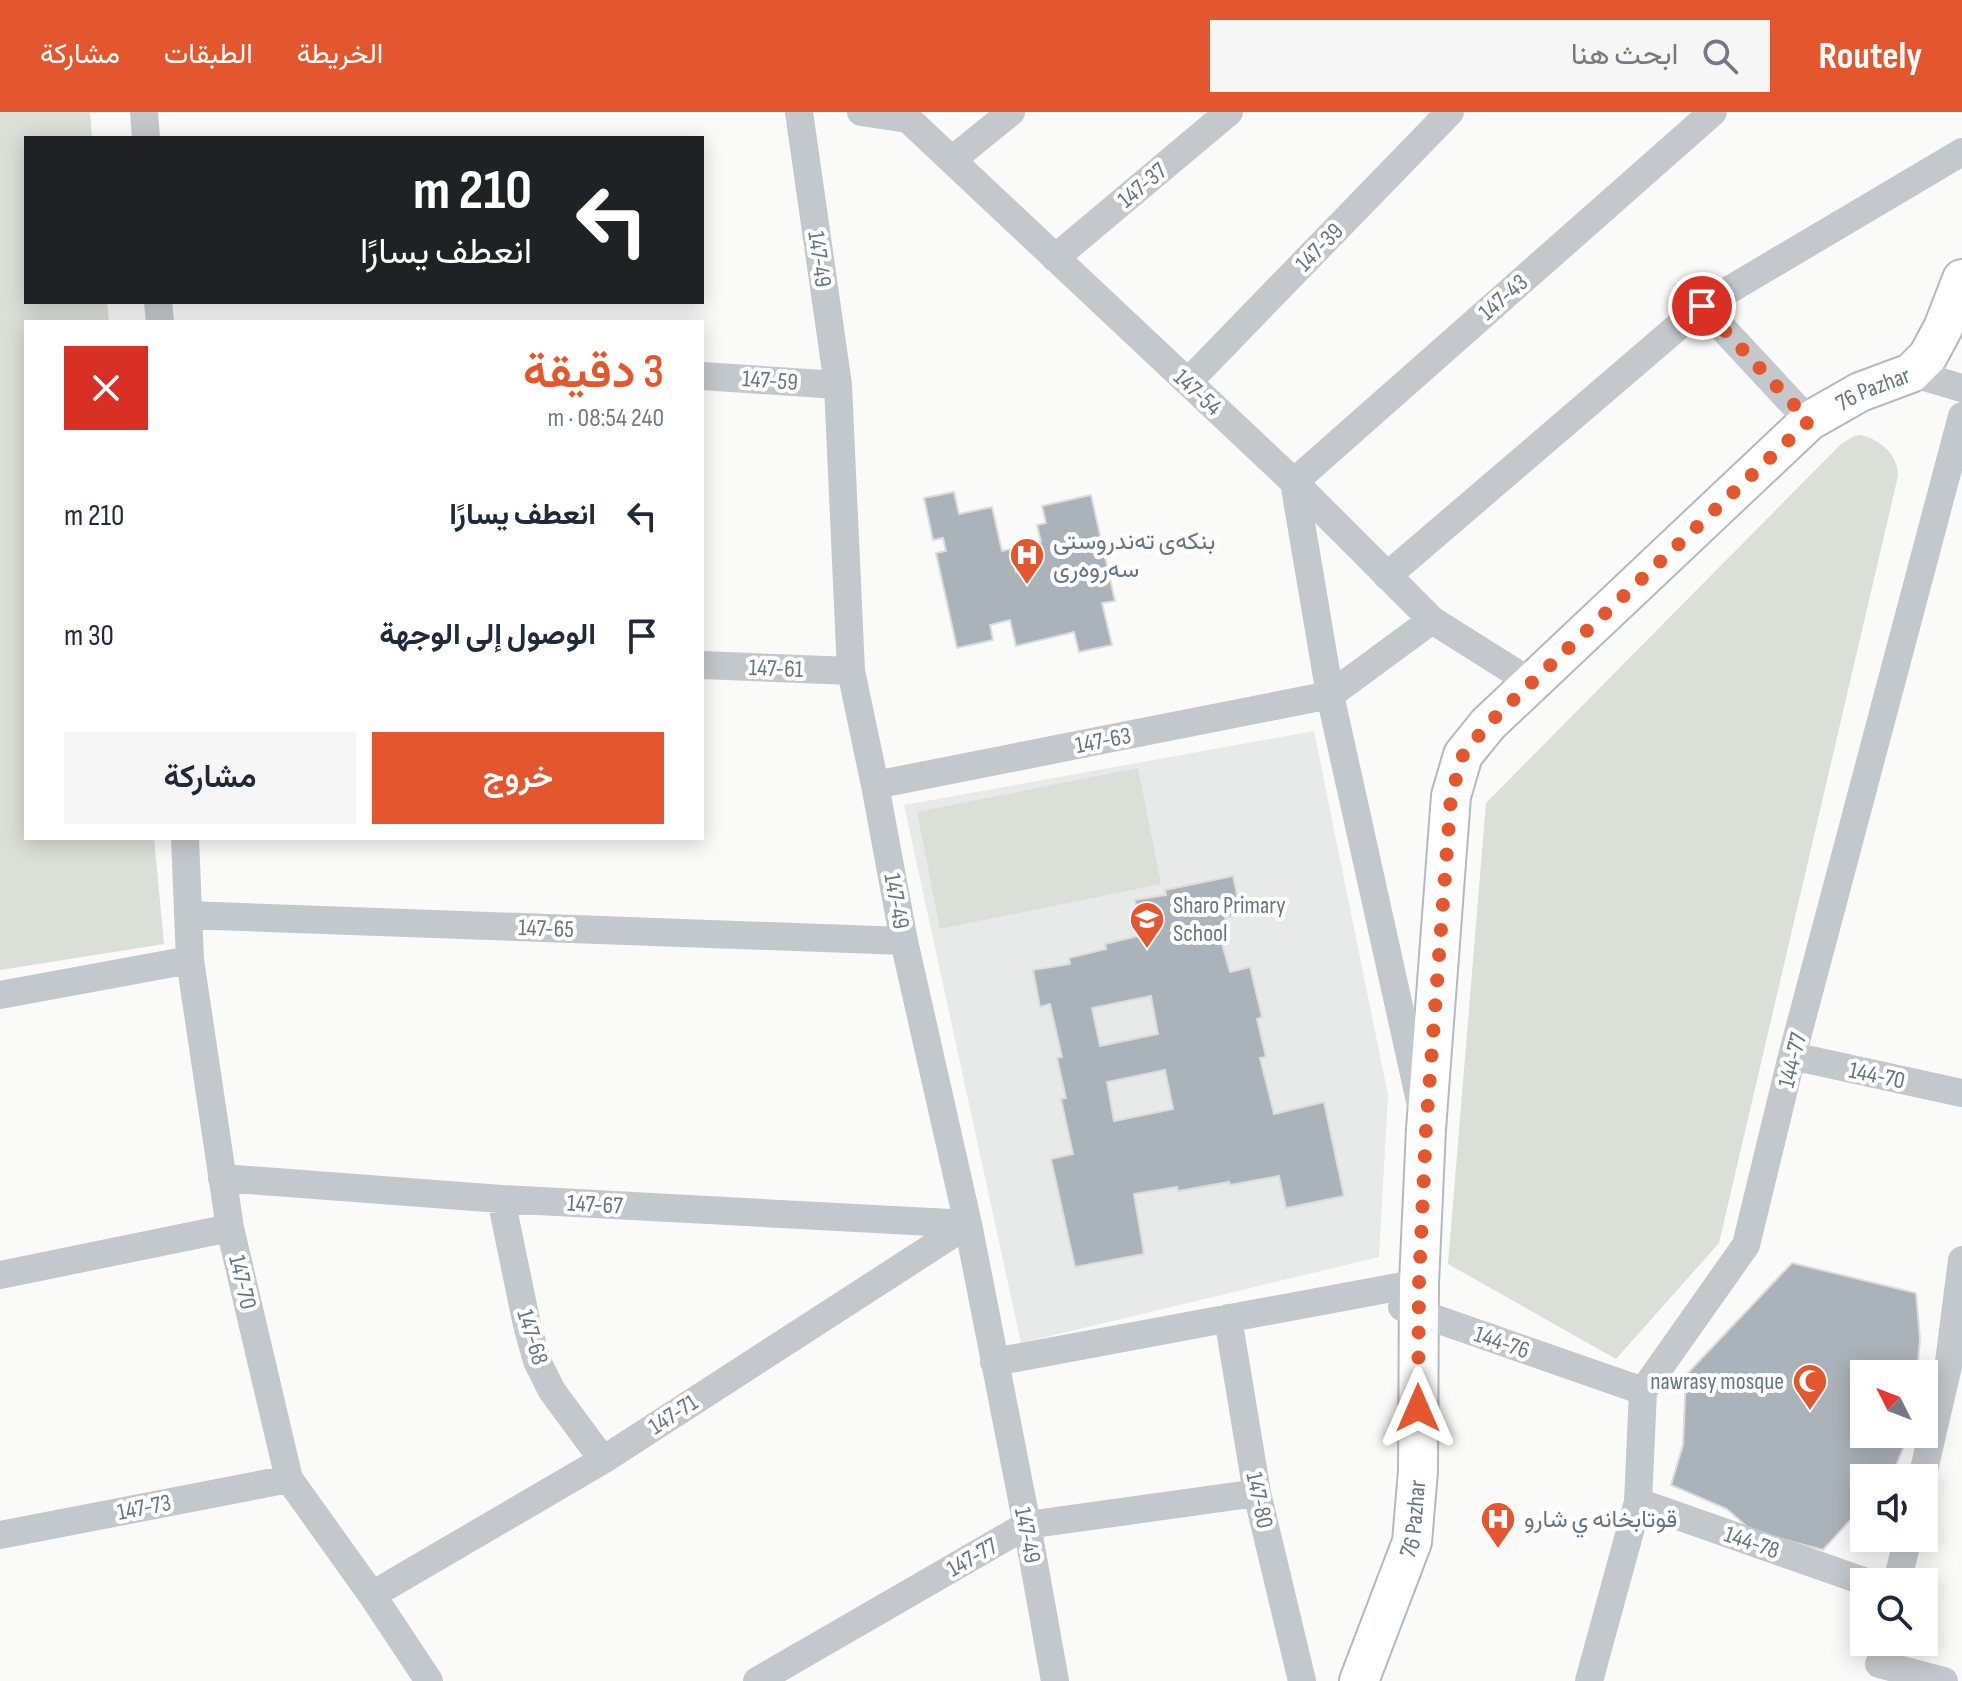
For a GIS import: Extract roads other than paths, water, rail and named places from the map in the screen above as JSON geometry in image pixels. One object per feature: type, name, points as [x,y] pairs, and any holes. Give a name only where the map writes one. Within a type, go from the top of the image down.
[{"type":"street","points":[[144,112],[146,136]]},
{"type":"street","name":"147-49","points":[[799,112],[838,385],[851,671],[904,941],[968,1224],[1055,1681]]},
{"type":"street","name":"147-54","points":[[861,112],[909,115],[952,160],[1294,482],[1432,620],[1532,683]]},
{"type":"street","points":[[952,160],[1011,112]]},
{"type":"street","name":"147-37","points":[[1055,258],[1229,112]]},
{"type":"street","name":"147-39","points":[[1188,382],[1450,112]]},
{"type":"street","name":"147-43","points":[[1294,482],[1713,112]]},
{"type":"street","points":[[1387,576],[1702,306],[1962,152]]},
{"type":"street","name":"76 Pazhar","points":[[1359,1681],[1412,1542],[1418,1471],[1419,1298],[1426,1129],[1451,796],[1463,755],[1488,724],[1809,421],[1860,392],[1911,373],[1928,356],[1943,328],[1962,279]]},
{"type":"street","points":[[1702,306],[1809,421]]},
{"type":"street","points":[[1911,373],[1962,388]]},
{"type":"street","name":"147-59","points":[[704,376],[838,385]]},
{"type":"street","name":"144-77","points":[[1643,1391],[1746,1245],[1792,1056],[1962,416]]},
{"type":"street","points":[[1294,482],[1330,695],[1426,1129]]},
{"type":"street","points":[[1330,695],[1432,620]]},
{"type":"street","name":"147-61","points":[[704,665],[851,671]]},
{"type":"street","name":"147-63","points":[[875,785],[1330,695]]},
{"type":"street","name":"147-70","points":[[185,840],[190,960],[230,1228],[289,1479],[429,1681]]},
{"type":"street","name":"147-65","points":[[188,915],[904,941]]},
{"type":"street","points":[[0,995],[190,960]]},
{"type":"street","name":"144-70","points":[[1792,1056],[1962,1093]]},
{"type":"street","name":"147-67","points":[[222,1178],[501,1199],[968,1224]]},
{"type":"street","name":"147-68","points":[[501,1199],[537,1361],[552,1391],[603,1460]]},
{"type":"street","name":"147-71","points":[[372,1595],[603,1460],[968,1224]]},
{"type":"street","points":[[0,1275],[230,1228]]},
{"type":"street","points":[[1926,1464],[1955,1364],[1962,1260]]},
{"type":"street","points":[[994,1362],[1361,1293],[1419,1298]]},
{"type":"street","name":"144-76","points":[[1419,1298],[1643,1391]]},
{"type":"street","name":"147-80","points":[[1228,1318],[1257,1493],[1302,1681]]},
{"type":"street","points":[[1589,1681],[1638,1502],[1643,1391]]},
{"type":"street","name":"147-73","points":[[0,1535],[289,1479]]},
{"type":"street","name":"147-77","points":[[757,1681],[1027,1525],[1257,1493]]},
{"type":"street","name":"144-78","points":[[1638,1502],[1850,1576]]},
{"type":"street","points":[[1879,1662],[1944,1681]]},
{"type":"place","name":"بنکەی تەندروستی سەروەری","points":[[1027,586]]},
{"type":"place","name":"Sharo Primary School","points":[[1147,950]]},
{"type":"place","name":"nawrasy mosque","points":[[1810,1412]]},
{"type":"place","name":"قوتابخانه ي شارو","points":[[1498,1550]]}]
